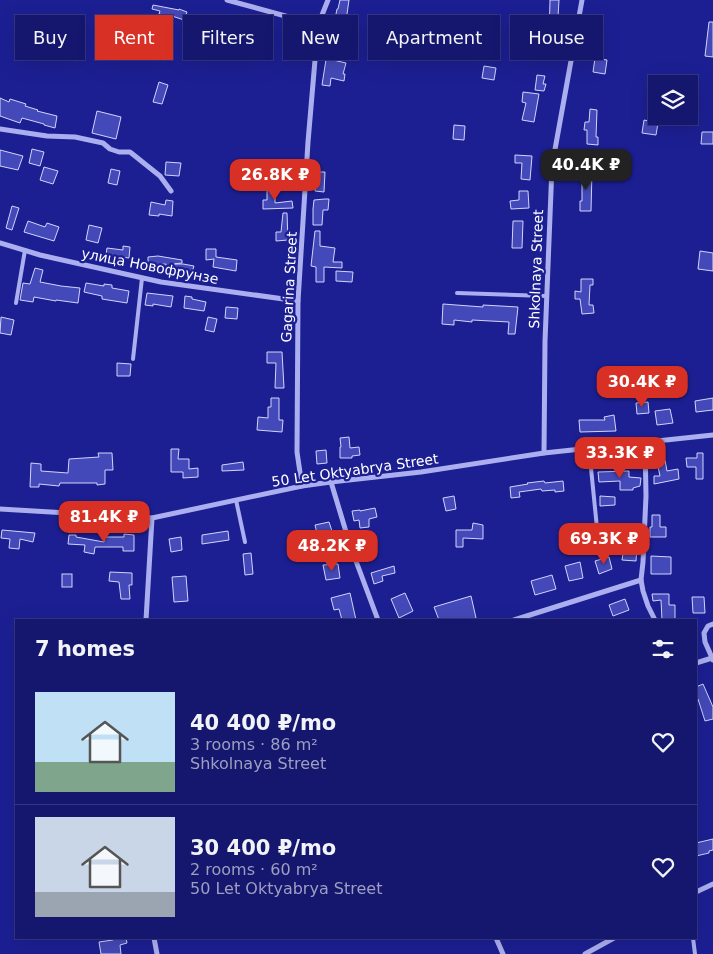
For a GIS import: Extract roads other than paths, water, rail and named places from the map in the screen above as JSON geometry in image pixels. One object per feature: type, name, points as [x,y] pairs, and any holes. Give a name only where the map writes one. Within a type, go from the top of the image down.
[{"type":"street","points":[[227,0],[283,15]]},
{"type":"street","name":"Gagarina Street","points":[[322,15],[328,0]]},
{"type":"street","name":"Shkolnaya Street","points":[[544,453],[544,341],[552,166],[582,0]]},
{"type":"street","name":"Gagarina Street","points":[[302,486],[297,452],[298,301],[315,60]]},
{"type":"street","points":[[0,129],[47,136],[75,137],[103,143],[110,149],[119,152],[130,152],[160,176],[170,191]]},
{"type":"street","name":"улица Новофрунзе","points":[[0,243],[40,255],[161,282],[298,301]]},
{"type":"street","name":"50 Let Oktyabrya Street","points":[[0,509],[152,518],[302,486],[421,472],[544,453],[713,435]]},
{"type":"street","points":[[645,443],[646,496],[641,580],[654,619]]},
{"type":"street","points":[[331,482],[350,545],[378,619]]},
{"type":"street","points":[[146,619],[152,518]]},
{"type":"street","points":[[519,619],[641,580]]},
{"type":"street","points":[[697,663],[712,659],[704,632],[708,626],[713,624]]},
{"type":"street","points":[[697,892],[713,884]]},
{"type":"street","points":[[154,939],[157,954]]},
{"type":"street","points":[[496,939],[503,954]]},
{"type":"street","points":[[585,954],[612,939]]},
{"type":"lane","points":[[16,303],[25,250]]},
{"type":"lane","points":[[133,359],[142,278]]},
{"type":"lane","points":[[458,293],[546,296]]},
{"type":"lane","points":[[589,448],[598,538]]},
{"type":"lane","points":[[236,500],[245,542]]},
{"type":"lane","points":[[693,939],[695,954]]}]
